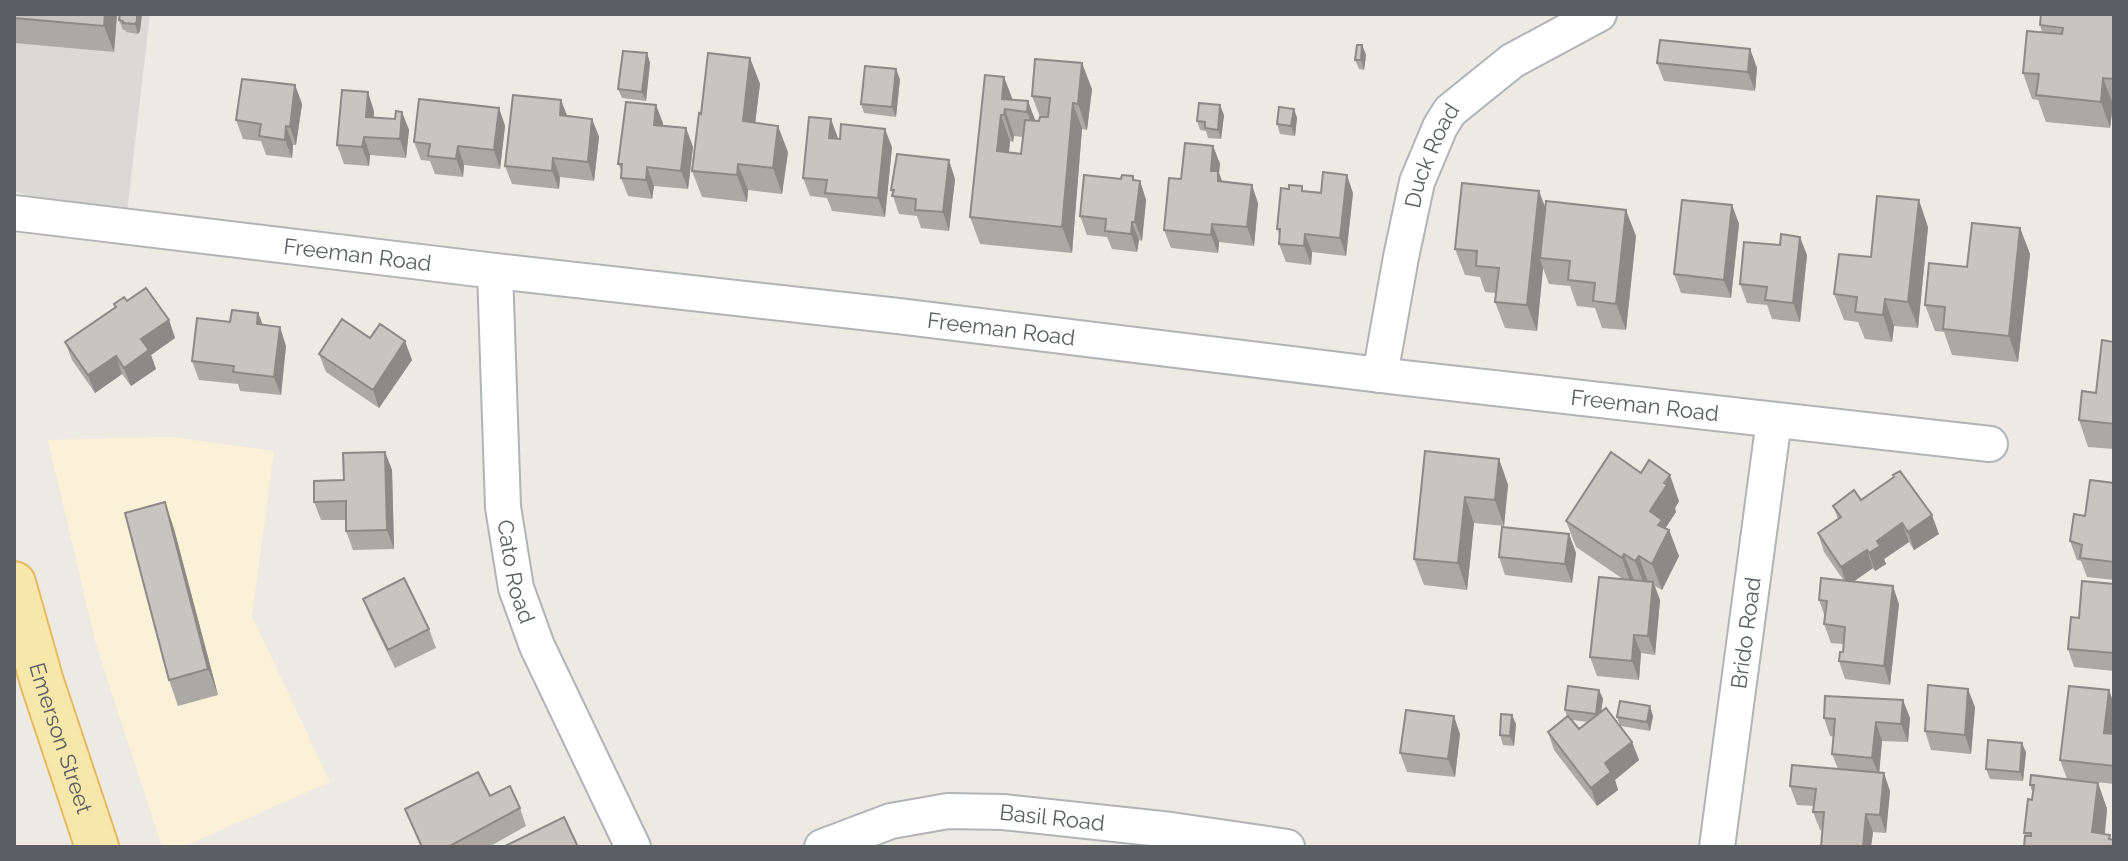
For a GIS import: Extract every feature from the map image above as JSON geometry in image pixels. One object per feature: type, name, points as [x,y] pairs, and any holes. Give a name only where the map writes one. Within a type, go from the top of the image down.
[{"type":"main road","name":"Emerson Street","points":[[14,583],[28,681],[97,847]]},
{"type":"street","name":"Duck Road","points":[[1380,375],[1417,182],[1445,119],[1450,111],[1512,61],[1599,14]]},
{"type":"street","name":"Freeman Road","points":[[14,213],[1990,444]]},
{"type":"street","name":"Cato Road","points":[[495,271],[503,507],[516,588],[537,646],[633,847]]},
{"type":"street","name":"Brido Road","points":[[1717,847],[1774,420]]},
{"type":"street","name":"Basil Road","points":[[822,847],[891,821],[948,811],[1033,815],[1287,847]]},
{"type":"shaded area","points":[[14,14],[150,14],[127,212],[45,202],[14,191]]},
{"type":"shaded area","points":[[172,437],[274,451],[252,616],[330,782],[183,847],[162,847],[96,644],[48,440]]},
{"type":"building","points":[[14,14],[105,14],[104,26],[14,18]]},
{"type":"building","points":[[120,14],[137,14],[137,21],[135,24],[123,23],[119,20]]},
{"type":"building","points":[[2041,14],[2114,14],[2114,79],[2103,78],[2101,102],[2036,95],[2039,74],[2023,73],[2027,31],[2062,34],[2063,28],[2040,25]]},
{"type":"building","points":[[1660,40],[1750,49],[1748,72],[1657,63]]},
{"type":"building","points":[[1357,45],[1362,45],[1361,60],[1355,60]]},
{"type":"building","points":[[623,51],[647,53],[642,92],[618,89]]},
{"type":"building","points":[[708,53],[750,58],[743,121],[778,126],[773,168],[738,164],[737,175],[692,171]]},
{"type":"building","points":[[1035,59],[1082,63],[1078,104],[1073,103],[1062,227],[970,217],[985,75],[1004,77],[1002,99],[1028,101],[1027,112],[1005,109],[1004,115],[1001,115],[997,151],[1021,154],[1025,120],[1039,121],[1040,117],[1048,117],[1050,98],[1032,96]]},
{"type":"building","points":[[865,66],[896,69],[892,107],[861,104]]},
{"type":"building","points":[[242,79],[295,85],[290,127],[286,126],[285,140],[259,136],[261,124],[236,120]]},
{"type":"building","points":[[342,90],[368,92],[366,117],[395,119],[396,111],[402,112],[400,139],[364,137],[362,147],[337,145]]},
{"type":"building","points":[[513,95],[561,100],[560,115],[592,119],[588,162],[553,158],[552,171],[505,166]]},
{"type":"building","points":[[419,99],[499,108],[494,150],[458,146],[456,159],[428,156],[430,144],[414,142]]},
{"type":"building","points":[[626,102],[656,105],[654,125],[686,128],[681,171],[647,167],[646,180],[621,178],[622,164],[618,164]]},
{"type":"building","points":[[1199,103],[1220,105],[1218,130],[1205,128],[1205,122],[1197,121]]},
{"type":"building","points":[[1279,107],[1294,109],[1291,126],[1277,124]]},
{"type":"building","points":[[809,117],[831,119],[829,138],[840,139],[841,124],[885,129],[878,198],[825,193],[827,180],[803,178]]},
{"type":"building","points":[[1185,143],[1213,146],[1211,171],[1218,171],[1218,181],[1252,185],[1247,227],[1212,224],[1211,235],[1164,230],[1169,178],[1181,179]]},
{"type":"building","points":[[897,154],[949,160],[943,212],[915,210],[916,199],[892,196]]},
{"type":"building","points":[[1323,172],[1347,175],[1340,238],[1305,234],[1304,246],[1279,244],[1280,229],[1277,229],[1281,188],[1302,186],[1302,191],[1321,193]]},
{"type":"building","points":[[1084,175],[1121,179],[1122,175],[1133,176],[1133,180],[1140,181],[1131,234],[1105,231],[1106,219],[1080,216]]},
{"type":"building","points":[[1462,183],[1539,191],[1527,305],[1495,302],[1499,268],[1476,266],[1477,251],[1455,249]]},
{"type":"building","points":[[1877,196],[1919,200],[1908,302],[1885,299],[1883,315],[1855,312],[1857,297],[1834,294],[1839,254],[1871,257]]},
{"type":"building","points":[[1682,200],[1732,205],[1724,280],[1674,274]]},
{"type":"building","points":[[1546,201],[1626,210],[1616,304],[1593,301],[1595,283],[1568,280],[1570,261],[1540,258]]},
{"type":"building","points":[[1972,223],[2020,228],[2009,336],[1943,329],[1945,307],[1925,305],[1929,263],[1967,267]]},
{"type":"building","points":[[1781,234],[1800,237],[1793,303],[1765,300],[1767,287],[1740,284],[1744,242],[1780,245]]},
{"type":"building","points":[[146,288],[169,320],[141,339],[149,350],[124,368],[116,356],[88,375],[65,342],[116,307],[114,304],[124,297],[127,301]]},
{"type":"building","points":[[232,310],[258,313],[257,324],[280,327],[274,377],[233,372],[234,366],[192,361],[197,318],[230,322]]},
{"type":"building","points":[[342,319],[370,338],[380,324],[405,341],[373,390],[319,354]]},
{"type":"building","points":[[2102,340],[2114,342],[2114,424],[2079,420],[2082,391],[2096,393]]},
{"type":"building","points":[[1425,451],[1499,459],[1495,500],[1465,497],[1458,563],[1414,559]]},
{"type":"building","points":[[385,452],[387,530],[346,531],[346,501],[314,502],[314,481],[344,480],[343,453]]},
{"type":"building","points":[[1611,452],[1641,473],[1649,460],[1670,475],[1650,511],[1662,520],[1658,525],[1669,530],[1652,564],[1639,556],[1635,561],[1624,554],[1622,558],[1566,521]]},
{"type":"building","points":[[1900,471],[1932,515],[1908,532],[1902,523],[1877,541],[1880,546],[1869,553],[1867,550],[1841,567],[1818,533],[1841,517],[1833,506],[1854,490],[1861,500]]},
{"type":"building","points":[[2090,480],[2114,483],[2114,562],[2080,558],[2082,545],[2070,541],[2074,514],[2085,516]]},
{"type":"building","points":[[165,502],[208,669],[169,680],[125,513]]},
{"type":"building","points":[[1502,527],[1569,534],[1565,564],[1499,557]]},
{"type":"building","points":[[1599,577],[1653,582],[1648,636],[1634,635],[1632,661],[1590,657]]},
{"type":"building","points":[[404,578],[429,629],[388,650],[363,599]]},
{"type":"building","points":[[1821,578],[1893,586],[1884,666],[1839,661],[1845,627],[1824,624],[1827,601],[1819,600]]},
{"type":"building","points":[[2082,581],[2114,584],[2114,653],[2068,649],[2071,617],[2079,618]]},
{"type":"building","points":[[1928,685],[1968,689],[1965,735],[1925,731]]},
{"type":"building","points":[[1568,686],[1599,690],[1596,714],[1565,710]]},
{"type":"building","points":[[2069,686],[2109,690],[2104,733],[2114,734],[2114,766],[2060,760]]},
{"type":"building","points":[[1825,696],[1903,700],[1901,724],[1876,722],[1872,758],[1832,754],[1835,719],[1824,718]]},
{"type":"building","points":[[1620,701],[1650,706],[1647,722],[1617,717]]},
{"type":"building","points":[[1606,708],[1632,742],[1605,763],[1611,772],[1591,788],[1548,732],[1568,716],[1579,729]]},
{"type":"building","points":[[1406,710],[1454,716],[1448,759],[1400,753]]},
{"type":"building","points":[[1501,714],[1512,715],[1510,736],[1500,735]]},
{"type":"building","points":[[1988,740],[2022,743],[2020,772],[1986,769]]},
{"type":"building","points":[[1792,765],[1884,773],[1880,815],[1866,814],[1863,847],[1821,847],[1824,812],[1813,812],[1816,789],[1790,786]]},
{"type":"building","points":[[478,772],[490,796],[510,786],[520,808],[448,847],[422,847],[405,809]]},
{"type":"building","points":[[2031,775],[2098,783],[2092,832],[2110,835],[2109,839],[2114,840],[2113,847],[2024,847],[2025,836],[2031,836],[2031,833],[2024,833],[2028,799],[2032,800],[2034,785],[2030,785]]},
{"type":"building","points":[[564,817],[578,847],[503,847]]}]
